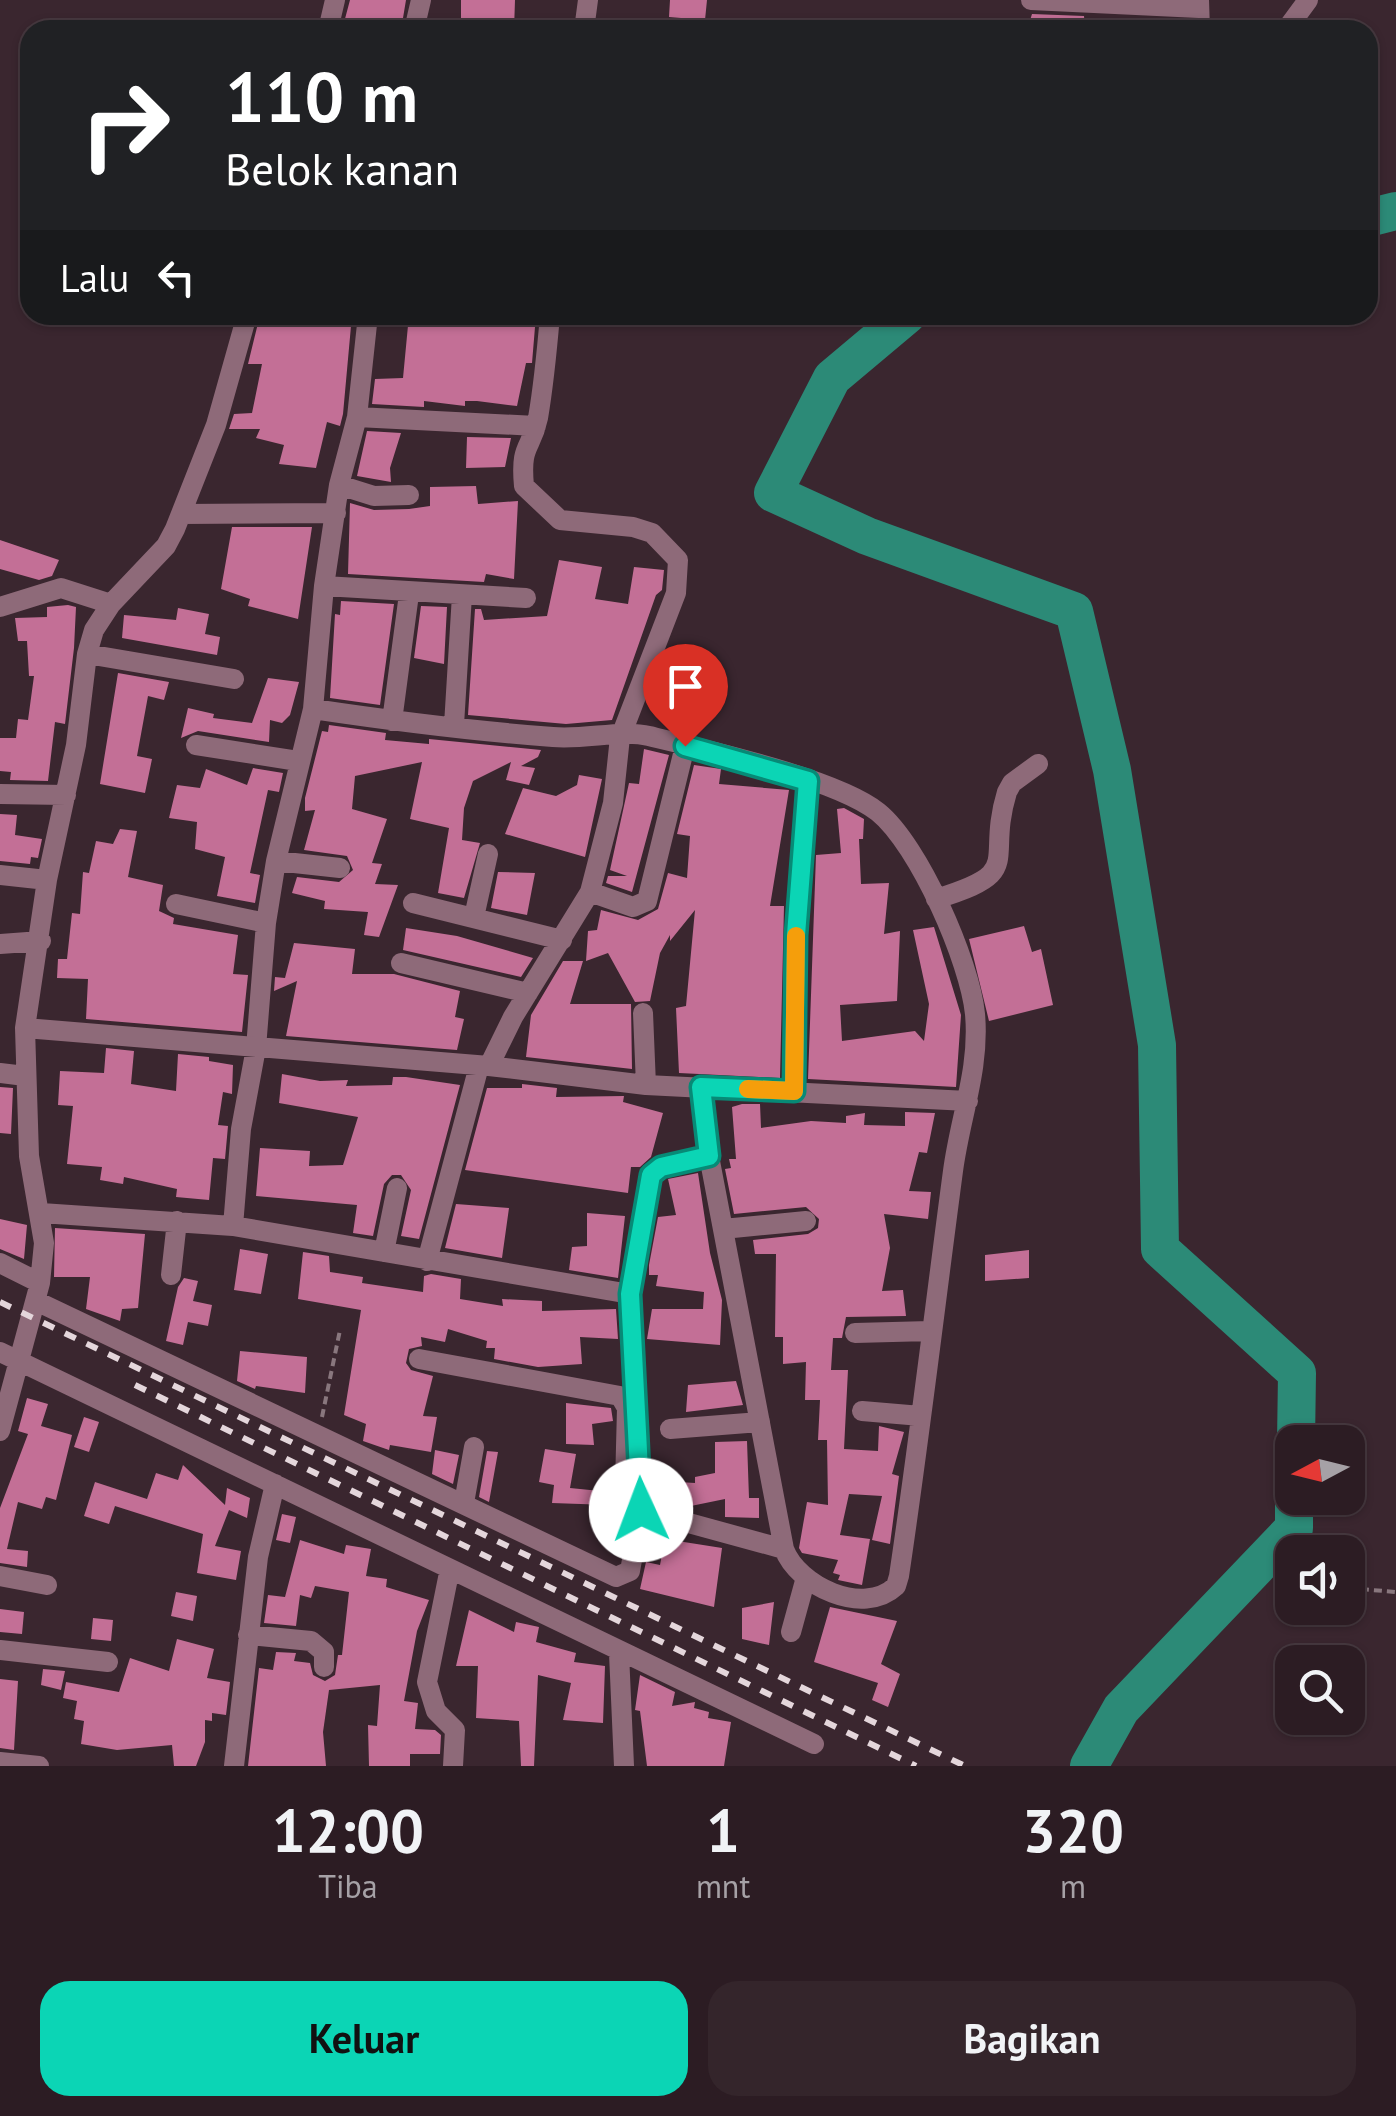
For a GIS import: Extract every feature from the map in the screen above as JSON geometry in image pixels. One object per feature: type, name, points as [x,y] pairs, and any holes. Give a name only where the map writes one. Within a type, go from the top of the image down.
[{"type":"street","points":[[1031,0],[1199,4]]},
{"type":"street","points":[[0,1431],[38,1292],[44,1243],[42,1213],[28,1156],[25,1028],[87,654],[94,630],[111,604],[166,546],[216,424],[244,325]]},
{"type":"street","points":[[233,1226],[240,1144],[256,1048],[266,923],[298,761],[313,710],[324,586],[339,485],[356,416],[367,325]]},
{"type":"street","points":[[427,1261],[484,1066],[590,892],[613,803],[621,735],[676,593],[678,560],[652,533],[632,526],[560,520],[538,504],[524,486],[522,454],[536,426],[549,358],[550,325]]},
{"type":"street","points":[[356,416],[536,426]]},
{"type":"street","points":[[339,485],[374,496],[409,495]]},
{"type":"street","points":[[181,514],[336,513]]},
{"type":"street","points":[[324,586],[526,598]]},
{"type":"street","points":[[0,607],[61,588],[111,604]]},
{"type":"street","points":[[392,721],[410,594]]},
{"type":"street","points":[[454,725],[462,595]]},
{"type":"street","points":[[87,654],[234,679]]},
{"type":"street","points":[[313,710],[554,738],[621,735],[685,746],[808,781],[881,814],[936,899],[971,987],[976,1043],[956,1151],[896,1586],[878,1598],[862,1600],[804,1581],[791,1568],[784,1549],[709,1156],[701,1087]]},
{"type":"street","points":[[196,746],[298,761]]},
{"type":"street","points":[[590,892],[633,907],[647,901],[685,746]]},
{"type":"street","points":[[936,899],[991,878],[1000,866],[1008,792],[1012,783],[1038,764]]},
{"type":"street","points":[[794,1091],[796,935],[808,781]]},
{"type":"street","points":[[0,794],[66,794]]},
{"type":"street","points":[[474,917],[488,854]]},
{"type":"street","points":[[276,861],[340,868]]},
{"type":"street","points":[[0,875],[47,880]]},
{"type":"street","points":[[176,904],[266,923]]},
{"type":"street","points":[[412,904],[562,940]]},
{"type":"street","points":[[0,944],[40,941]]},
{"type":"street","points":[[401,962],[528,993]]},
{"type":"street","points":[[643,1013],[646,1085]]},
{"type":"street","points":[[25,1028],[484,1066],[646,1085],[968,1101]]},
{"type":"street","points":[[0,1073],[25,1076]]},
{"type":"street","points":[[0,1263],[38,1292],[616,1577],[630,1571],[641,1504],[630,1294],[651,1175],[661,1167],[709,1156]]},
{"type":"street","points":[[384,1252],[397,1188]]},
{"type":"street","points":[[42,1213],[233,1226],[630,1294]]},
{"type":"street","points":[[170,1276],[176,1220]]},
{"type":"street","points":[[723,1229],[806,1220]]},
{"type":"street","points":[[855,1333],[930,1331]]},
{"type":"street","points":[[0,1352],[814,1744]]},
{"type":"street","points":[[419,1358],[620,1396],[627,1408],[625,1486],[641,1504],[784,1549]]},
{"type":"street","points":[[862,1411],[920,1416]]},
{"type":"street","points":[[670,1429],[760,1422]]},
{"type":"street","points":[[464,1503],[474,1447]]},
{"type":"street","points":[[234,1766],[258,1557],[275,1484]]},
{"type":"street","points":[[450,1572],[427,1682],[436,1711],[455,1730],[453,1766]]},
{"type":"street","points":[[0,1576],[47,1584]]},
{"type":"street","points":[[791,1632],[804,1581]]},
{"type":"street","points":[[248,1635],[310,1641],[324,1652],[324,1666]]},
{"type":"street","points":[[0,1650],[108,1662]]},
{"type":"street","points":[[619,1653],[624,1766]]},
{"type":"street","points":[[0,1762],[39,1766]]},
{"type":"path","points":[[319,1432],[340,1330]]},
{"type":"path","points":[[1365,1589],[1396,1592]]},
{"type":"building","points":[[350,0],[406,0],[403,20],[345,20]]},
{"type":"building","points":[[461,0],[515,0],[514,20],[461,20]]},
{"type":"building","points":[[670,0],[707,0],[705,20],[669,17]]},
{"type":"building","points":[[1032,14],[1084,16],[1084,20],[1030,20]]},
{"type":"building","points":[[258,325],[351,325],[343,414],[340,426],[327,422],[316,468],[279,464],[284,445],[256,438],[260,429],[229,429],[234,414],[252,413],[262,364],[248,364]]},
{"type":"building","points":[[408,325],[535,325],[532,363],[526,363],[517,406],[477,401],[465,401],[465,406],[424,401],[424,407],[372,404],[375,379],[403,378]]},
{"type":"building","points":[[367,431],[401,433],[390,468],[391,482],[357,476]]},
{"type":"building","points":[[467,437],[511,438],[505,467],[466,468]]},
{"type":"building","points":[[476,486],[478,504],[518,501],[514,579],[486,574],[484,582],[348,574],[350,503],[374,510],[409,509],[430,506],[430,487]]},
{"type":"building","points":[[232,527],[312,527],[298,619],[248,606],[250,599],[221,589]]},
{"type":"building","points":[[0,540],[59,560],[52,576],[39,580],[0,569]]},
{"type":"building","points":[[559,560],[602,567],[595,599],[628,604],[634,567],[664,570],[662,590],[656,595],[612,720],[566,724],[468,715],[475,609],[481,609],[484,620],[547,616]]},
{"type":"building","points":[[341,601],[394,604],[380,705],[330,698],[335,614],[340,615]]},
{"type":"building","points":[[421,606],[447,607],[444,664],[414,658]]},
{"type":"building","points":[[47,607],[76,607],[74,648],[65,724],[55,722],[48,781],[10,780],[11,772],[0,771],[0,738],[16,738],[18,719],[28,720],[34,676],[29,676],[27,641],[18,641],[15,618],[47,617]]},
{"type":"building","points":[[178,608],[209,614],[205,634],[220,637],[217,655],[122,638],[124,615],[176,620]]},
{"type":"building","points":[[118,673],[169,682],[164,700],[148,696],[137,756],[152,759],[145,793],[100,784]]},
{"type":"building","points":[[268,678],[299,682],[290,715],[282,723],[270,720],[269,742],[198,731],[181,738],[188,708],[214,714],[213,718],[252,723]]},
{"type":"building","points":[[329,725],[386,733],[385,740],[429,744],[429,739],[541,750],[538,757],[521,766],[535,768],[529,785],[506,780],[511,762],[473,781],[464,808],[462,840],[480,843],[464,898],[438,893],[449,828],[410,819],[422,762],[355,776],[352,809],[387,819],[372,863],[382,864],[375,884],[398,885],[379,937],[364,935],[368,912],[324,909],[325,901],[292,893],[297,877],[339,882],[353,870],[347,856],[304,850],[315,810],[305,811],[305,798],[322,731],[328,732]]},
{"type":"building","points":[[644,749],[669,755],[632,892],[606,883],[608,876],[627,876],[610,870],[629,783],[639,784]]},
{"type":"building","points":[[694,765],[721,769],[719,784],[789,790],[770,906],[784,906],[780,1078],[679,1073],[676,1008],[686,1006],[695,910],[670,941],[670,935],[660,953],[650,1001],[635,1002],[608,953],[586,961],[588,931],[597,930],[601,910],[638,920],[658,909],[668,873],[687,878],[690,836],[677,834]]},
{"type":"building","points":[[253,768],[283,773],[279,792],[268,790],[250,873],[260,875],[255,903],[217,896],[225,857],[195,849],[197,822],[169,818],[177,785],[200,788],[206,769],[247,785]]},
{"type":"building","points":[[579,775],[602,779],[585,857],[505,834],[523,788],[556,796],[577,785]]},
{"type":"building","points":[[844,808],[864,819],[863,839],[859,839],[861,884],[889,883],[884,934],[900,931],[897,1001],[840,1005],[842,1041],[915,1031],[924,1041],[929,1004],[913,930],[934,927],[961,1015],[956,1087],[808,1079],[816,855],[841,853],[837,809]]},
{"type":"building","points":[[0,814],[17,815],[15,835],[42,839],[38,858],[31,857],[30,864],[0,861]]},
{"type":"building","points":[[120,829],[137,831],[128,877],[163,885],[159,911],[174,918],[173,924],[238,935],[233,974],[248,975],[242,1032],[86,1019],[88,979],[57,978],[58,959],[67,959],[72,913],[80,914],[83,872],[89,873],[96,841],[113,844]]},
{"type":"building","points":[[498,872],[535,873],[527,915],[491,908]]},
{"type":"building","points":[[1024,926],[1032,952],[1041,949],[1053,1005],[989,1021],[969,939]]},
{"type":"building","points":[[406,928],[457,936],[533,958],[521,977],[403,950]]},
{"type":"building","points":[[294,943],[355,949],[352,974],[394,974],[460,991],[455,1017],[464,1019],[457,1050],[286,1036],[297,981],[274,991],[275,977],[285,978]]},
{"type":"building","points":[[563,961],[583,961],[570,1004],[631,1004],[632,1069],[526,1057],[531,1015]]},
{"type":"building","points":[[106,1048],[134,1051],[131,1084],[176,1091],[178,1054],[209,1057],[209,1061],[233,1065],[232,1094],[223,1092],[218,1125],[228,1126],[225,1159],[213,1158],[209,1200],[176,1197],[177,1189],[124,1177],[123,1184],[100,1180],[102,1167],[67,1164],[73,1106],[58,1105],[60,1071],[104,1073]]},
{"type":"building","points":[[282,1074],[320,1081],[348,1080],[346,1086],[392,1085],[393,1077],[460,1085],[419,1239],[401,1236],[411,1190],[401,1175],[392,1175],[384,1184],[373,1236],[353,1233],[357,1205],[256,1196],[260,1148],[310,1151],[309,1166],[343,1165],[358,1117],[279,1103]]},
{"type":"building","points":[[522,1084],[557,1088],[556,1097],[624,1096],[623,1102],[663,1113],[651,1157],[640,1167],[631,1167],[628,1193],[465,1170],[487,1088],[522,1088]]},
{"type":"building","points":[[0,1087],[13,1088],[11,1134],[0,1133]]},
{"type":"building","points":[[760,1104],[761,1128],[811,1121],[846,1123],[846,1116],[865,1113],[864,1125],[905,1126],[905,1112],[935,1113],[927,1153],[919,1152],[909,1191],[931,1192],[928,1219],[884,1214],[890,1248],[882,1291],[903,1290],[906,1316],[846,1317],[842,1338],[833,1338],[831,1370],[848,1370],[844,1449],[878,1451],[879,1426],[904,1432],[892,1474],[899,1476],[890,1544],[872,1540],[882,1496],[849,1494],[840,1535],[870,1539],[862,1585],[838,1580],[840,1575],[833,1573],[838,1560],[802,1553],[799,1548],[807,1502],[828,1505],[827,1440],[818,1440],[820,1400],[805,1400],[806,1362],[783,1364],[783,1337],[775,1337],[776,1254],[755,1254],[753,1240],[808,1234],[818,1228],[819,1219],[806,1207],[734,1214],[725,1169],[731,1168],[729,1159],[736,1159],[732,1107]]},
{"type":"building","points":[[698,1173],[710,1253],[722,1300],[720,1345],[647,1339],[652,1309],[703,1309],[704,1292],[656,1286],[658,1275],[649,1275],[658,1217],[676,1215],[668,1179]]},
{"type":"building","points":[[456,1204],[509,1208],[502,1258],[445,1248]]},
{"type":"building","points":[[587,1213],[625,1216],[618,1278],[569,1270],[572,1247],[587,1246]]},
{"type":"building","points":[[0,1219],[27,1225],[24,1259],[0,1249]]},
{"type":"building","points":[[55,1228],[145,1234],[138,1308],[122,1309],[120,1321],[86,1309],[90,1277],[54,1277]]},
{"type":"building","points":[[240,1249],[268,1254],[261,1294],[234,1290]]},
{"type":"building","points":[[1029,1250],[1029,1278],[985,1281],[985,1255]]},
{"type":"building","points":[[303,1252],[329,1256],[330,1272],[363,1277],[362,1283],[423,1292],[424,1276],[431,1274],[461,1279],[460,1299],[503,1306],[502,1299],[542,1301],[542,1311],[616,1309],[618,1339],[580,1337],[582,1364],[538,1367],[494,1359],[495,1348],[486,1348],[487,1341],[448,1329],[445,1342],[421,1337],[422,1346],[409,1349],[406,1363],[411,1370],[433,1376],[423,1416],[437,1417],[431,1452],[390,1445],[389,1450],[363,1441],[366,1424],[344,1415],[361,1310],[298,1299]]},
{"type":"building","points":[[184,1278],[198,1281],[193,1301],[212,1305],[208,1326],[188,1322],[183,1345],[166,1341],[178,1287]]},
{"type":"building","points":[[240,1351],[307,1357],[305,1393],[256,1386],[255,1389],[237,1381]]},
{"type":"building","points":[[736,1381],[743,1405],[686,1412],[688,1385]]},
{"type":"building","points":[[27,1398],[48,1404],[41,1426],[72,1435],[56,1500],[46,1497],[42,1509],[18,1502],[7,1549],[28,1551],[27,1567],[0,1563],[0,1508],[28,1434],[18,1431]]},
{"type":"building","points":[[566,1403],[611,1408],[613,1421],[592,1424],[594,1445],[566,1444]]},
{"type":"building","points":[[84,1417],[99,1422],[89,1452],[74,1447]]},
{"type":"building","points":[[747,1441],[749,1498],[759,1498],[759,1518],[725,1517],[725,1499],[686,1507],[663,1502],[663,1481],[695,1483],[695,1477],[715,1473],[715,1442]]},
{"type":"building","points":[[545,1449],[576,1454],[570,1488],[610,1492],[609,1505],[552,1503],[554,1485],[539,1482]]},
{"type":"building","points":[[435,1450],[459,1455],[453,1484],[432,1474]]},
{"type":"building","points":[[487,1451],[498,1452],[489,1502],[479,1497]]},
{"type":"building","points":[[183,1465],[225,1505],[227,1488],[250,1498],[247,1518],[229,1510],[215,1546],[241,1551],[236,1580],[197,1573],[203,1534],[115,1506],[109,1524],[84,1516],[95,1482],[147,1499],[156,1473],[178,1480]]},
{"type":"building","points":[[282,1514],[296,1517],[290,1543],[276,1540]]},
{"type":"building","points":[[665,1539],[722,1548],[714,1607],[640,1589],[646,1562],[660,1565]]},
{"type":"building","points":[[300,1540],[344,1554],[346,1545],[371,1549],[366,1576],[387,1579],[386,1587],[429,1600],[417,1631],[404,1701],[418,1703],[415,1729],[435,1730],[441,1735],[440,1754],[410,1754],[410,1766],[369,1766],[368,1725],[377,1726],[380,1685],[329,1690],[323,1732],[326,1766],[248,1766],[259,1668],[273,1670],[276,1652],[296,1653],[294,1661],[310,1663],[313,1675],[325,1681],[335,1675],[338,1655],[342,1655],[349,1592],[315,1586],[311,1598],[300,1595],[296,1626],[264,1623],[268,1595],[285,1597]]},
{"type":"building","points":[[176,1592],[197,1596],[193,1621],[171,1616]]},
{"type":"building","points":[[774,1602],[769,1645],[742,1639],[742,1608]]},
{"type":"building","points":[[830,1607],[897,1621],[881,1664],[900,1674],[888,1707],[872,1700],[878,1683],[814,1662]]},
{"type":"building","points":[[0,1609],[24,1612],[22,1634],[0,1632]]},
{"type":"building","points":[[469,1610],[514,1632],[516,1622],[539,1627],[536,1642],[576,1653],[574,1662],[605,1666],[603,1723],[563,1720],[571,1683],[538,1675],[534,1766],[521,1766],[519,1721],[476,1718],[478,1666],[456,1666]]},
{"type":"building","points":[[93,1618],[113,1620],[111,1641],[91,1639]]},
{"type":"building","points":[[177,1639],[214,1649],[207,1678],[230,1682],[226,1715],[212,1713],[212,1721],[205,1720],[205,1742],[196,1766],[174,1766],[172,1745],[117,1750],[81,1744],[84,1721],[74,1719],[77,1701],[63,1698],[66,1682],[119,1692],[130,1658],[169,1671]]},
{"type":"building","points":[[43,1669],[65,1671],[61,1690],[41,1685]]},
{"type":"building","points":[[640,1675],[675,1692],[672,1706],[695,1702],[694,1708],[709,1712],[708,1718],[731,1722],[724,1766],[647,1766],[640,1711],[635,1710]]},
{"type":"building","points":[[0,1679],[18,1681],[14,1750],[0,1748]]},
{"type":"waterway","points":[[1378,216],[1396,211]]},
{"type":"waterway","points":[[895,325],[832,378],[773,493],[867,536],[1074,611],[1112,770],[1157,1045],[1160,1249],[1297,1373],[1296,1425]]},
{"type":"waterway","points":[[1089,1766],[1121,1709],[1294,1528],[1294,1515]]},
{"type":"railway","points":[[0,1302],[965,1766]]},
{"type":"railway","points":[[135,1385],[916,1766]]},
{"type":"slow traffic","points":[[748,1089],[794,1091],[796,936]]},
{"type":"route","points":[[641,1510],[630,1294],[651,1175],[661,1167],[709,1156],[701,1087],[794,1091],[796,935],[808,781],[685,746]]}]
